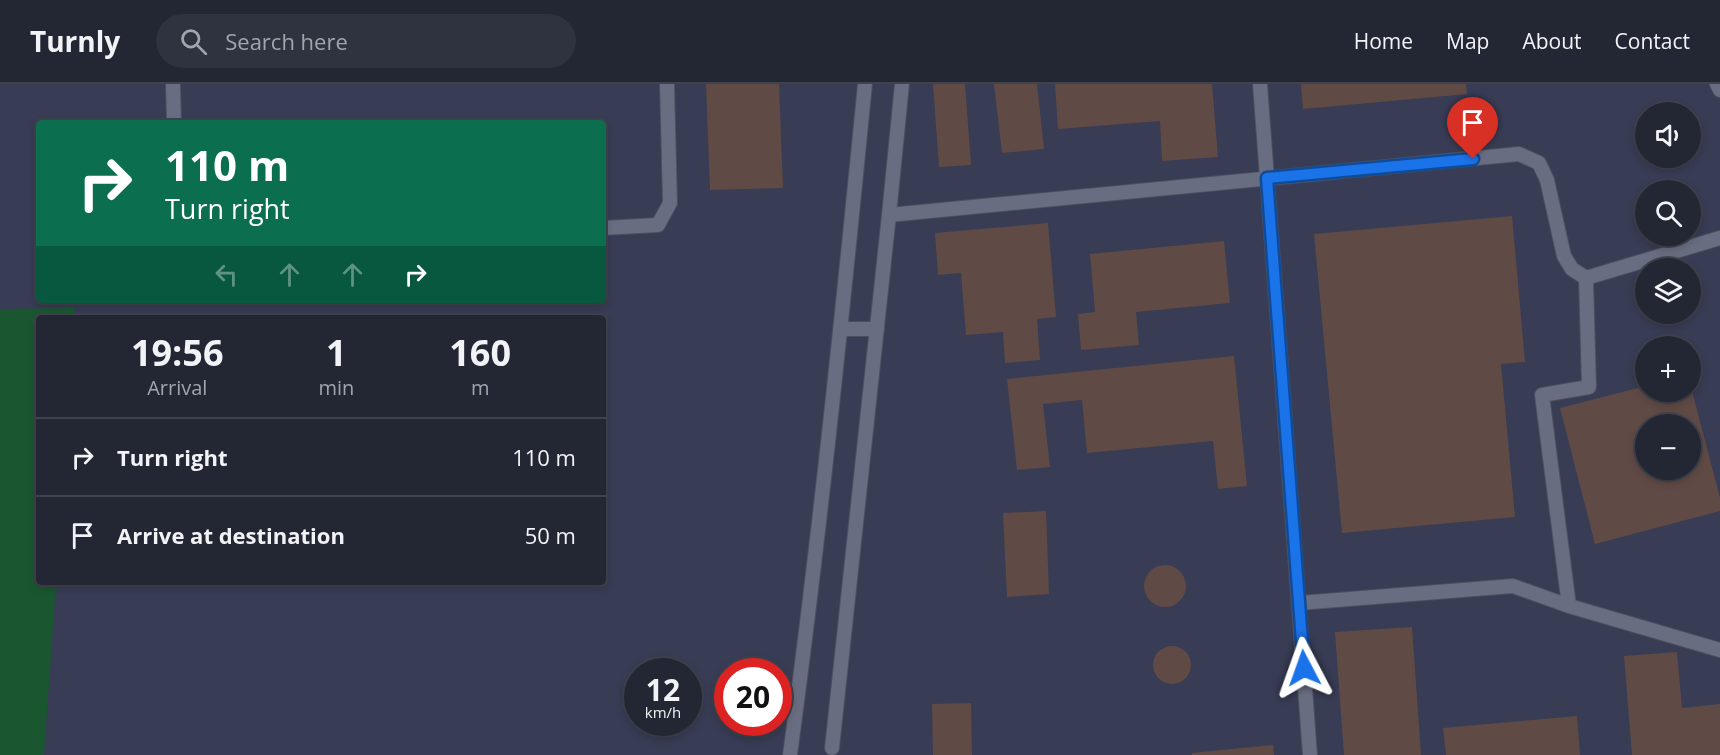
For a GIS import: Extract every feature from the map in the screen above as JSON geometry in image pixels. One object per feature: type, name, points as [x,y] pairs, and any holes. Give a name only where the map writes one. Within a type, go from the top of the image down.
[{"type":"lane","points":[[173,84],[174,120]]},
{"type":"lane","points":[[606,228],[658,225],[670,203],[667,84]]},
{"type":"lane","points":[[790,755],[841,328],[865,84]]},
{"type":"lane","points":[[832,748],[902,84]]},
{"type":"lane","points":[[1260,84],[1310,755]]},
{"type":"lane","points":[[1717,84],[1720,90]]},
{"type":"lane","points":[[889,215],[1519,154],[1539,163],[1547,180],[1564,256],[1572,269],[1586,278],[1720,238]]},
{"type":"lane","points":[[1569,606],[1542,395],[1589,387],[1586,278]]},
{"type":"lane","points":[[841,328],[877,329]]},
{"type":"lane","points":[[1299,603],[1513,586],[1569,606],[1720,650]]},
{"type":"shaded area","points":[[0,84],[1720,84],[1720,755],[0,755]]},
{"type":"green space","points":[[75,308],[74,315],[36,315],[36,585],[56,585],[44,755],[0,755],[0,309]]},
{"type":"building","points":[[706,84],[779,84],[783,188],[710,190]]},
{"type":"building","points":[[933,84],[965,84],[971,165],[939,167]]},
{"type":"building","points":[[994,84],[1037,84],[1044,149],[1002,153]]},
{"type":"building","points":[[1055,84],[1212,84],[1218,157],[1162,161],[1160,121],[1058,129]]},
{"type":"building","points":[[1301,84],[1466,84],[1467,94],[1303,109]]},
{"type":"building","points":[[1512,216],[1525,362],[1501,364],[1515,517],[1342,533],[1314,234]]},
{"type":"building","points":[[1048,223],[1056,317],[1037,319],[1040,360],[1005,363],[1003,332],[966,335],[961,273],[938,275],[935,233]]},
{"type":"building","points":[[1224,241],[1230,303],[1136,312],[1139,345],[1081,350],[1078,314],[1095,312],[1090,254]]},
{"type":"building","points":[[1234,356],[1247,486],[1218,489],[1213,441],[1087,453],[1082,400],[1043,404],[1050,467],[1017,470],[1007,379]]},
{"type":"building","points":[[1635,389],[1635,402],[1695,402],[1698,414],[1635,414],[1635,480],[1701,480],[1701,425],[1720,498],[1720,511],[1595,544],[1560,408]]},
{"type":"building","points":[[1046,511],[1049,594],[1007,597],[1003,513]]},
{"type":"building","points":[[1165,565],[1180,571],[1186,586],[1180,601],[1165,607],[1150,601],[1144,586],[1150,571]]},
{"type":"building","points":[[1412,627],[1421,755],[1344,755],[1335,632]]},
{"type":"building","points":[[1172,646],[1186,651],[1191,665],[1186,679],[1172,684],[1158,679],[1153,665],[1158,651]]},
{"type":"building","points":[[1677,652],[1682,708],[1720,704],[1720,755],[1632,755],[1624,656]]},
{"type":"building","points":[[971,703],[972,755],[933,755],[932,704]]},
{"type":"building","points":[[1577,716],[1580,755],[1446,755],[1443,728]]},
{"type":"building","points":[[1273,745],[1274,755],[1192,755],[1192,753]]},
{"type":"route","points":[[1304,668],[1267,178],[1473,159]]}]
